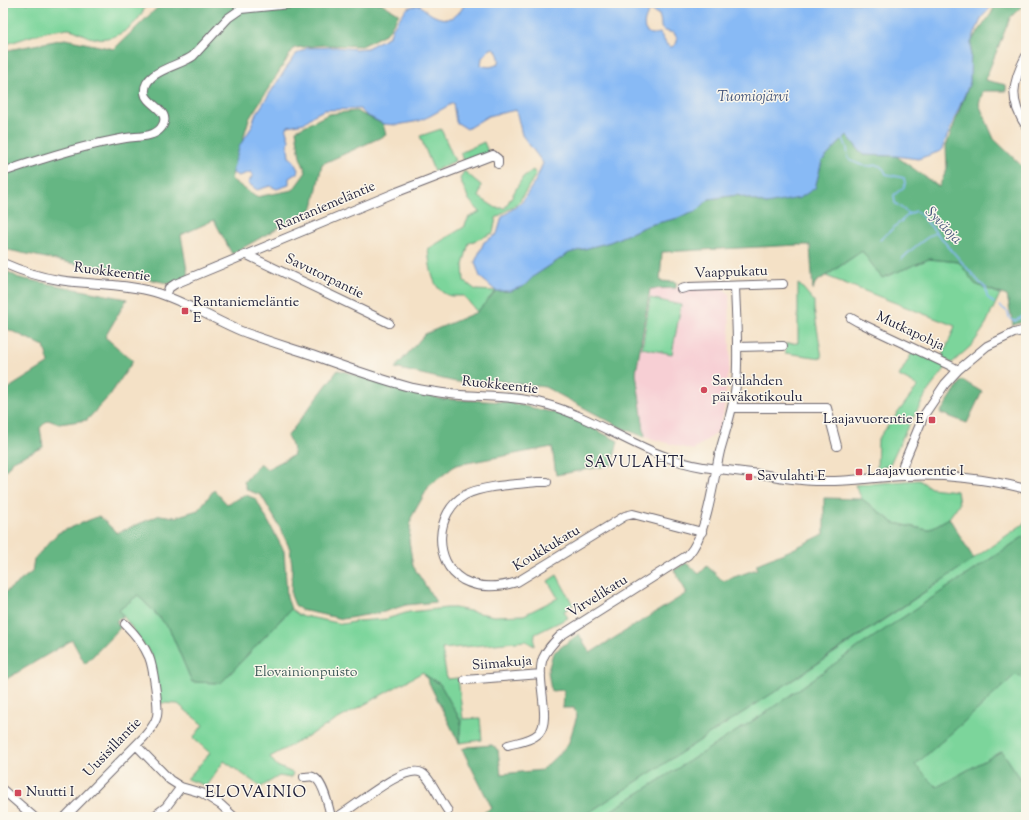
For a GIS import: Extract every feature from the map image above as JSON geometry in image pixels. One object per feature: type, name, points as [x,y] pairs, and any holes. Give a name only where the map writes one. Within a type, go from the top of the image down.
[{"type":"street","points":[[3,172],[78,149],[156,132],[162,127],[163,115],[159,108],[147,99],[145,94],[147,83],[154,76],[172,65],[188,60],[228,18],[241,9],[300,3]]},
{"type":"street","points":[[1026,56],[1016,76],[1014,99],[1017,110],[1026,126]]},
{"type":"street","name":"Rantaniemeläntie","points":[[166,296],[169,288],[175,284],[397,192],[493,155],[498,159],[498,164]]},
{"type":"street","name":"Savutorpantie","points":[[247,255],[389,323]]},
{"type":"street","name":"Ruokkeentie","points":[[3,264],[40,276],[61,280],[126,286],[166,296],[248,334],[414,388],[440,393],[523,399],[544,404],[575,414],[617,436],[667,457],[687,463],[818,481],[841,481],[905,476],[969,479],[1026,489]]},
{"type":"street","name":"Vaappukatu","points":[[681,289],[689,287],[783,284]]},
{"type":"street","name":"Virvelikatu","points":[[508,745],[530,739],[539,733],[544,725],[540,680],[543,659],[548,648],[560,636],[688,555],[695,547],[702,532],[733,408],[736,383],[737,348],[735,286]]},
{"type":"street","name":"Mutkapohja","points":[[851,318],[958,370]]},
{"type":"street","points":[[905,476],[903,464],[907,458],[924,415],[946,384],[958,370],[987,346],[1014,333],[1026,330]]},
{"type":"street","points":[[737,348],[783,346]]},
{"type":"street","points":[[733,408],[827,408],[837,446]]},
{"type":"street","name":"Koukkukatu","points":[[547,482],[476,490],[458,500],[447,514],[441,528],[442,551],[448,565],[454,572],[465,581],[485,586],[501,587],[517,582],[625,516],[633,514],[702,532]]},
{"type":"street","name":"Uusisillantie","points":[[65,817],[136,745],[152,727],[157,715],[157,702],[149,657],[139,641],[125,624]]},
{"type":"street","name":"Siimakuja","points":[[465,680],[541,674]]},
{"type":"street","points":[[136,745],[170,780],[181,787],[202,793],[234,817]]},
{"type":"street","points":[[337,817],[380,787],[411,771],[422,772],[429,779],[440,800],[448,811]]},
{"type":"street","points":[[304,777],[312,776],[317,779],[322,786],[332,817]]},
{"type":"street","points":[[153,817],[166,807],[181,787]]},
{"type":"street","points":[[3,790],[34,817]]},
{"type":"shaded area","points":[[651,289],[724,289],[729,294],[730,358],[723,415],[718,432],[693,450],[645,437],[636,373]]},
{"type":"green space","points":[[3,3],[148,3],[133,24],[128,29],[116,36],[96,38],[89,37],[69,29],[60,29],[44,32],[3,45]]},
{"type":"green space","points":[[164,3],[381,3],[399,14],[387,33],[362,46],[324,45],[294,48],[249,119],[231,179],[256,197],[293,190],[306,172],[300,157],[296,130],[329,114],[356,111],[383,124],[386,135],[322,164],[313,208],[232,254],[214,220],[181,235],[188,276],[172,284],[3,248],[3,51],[65,39],[114,49]]},
{"type":"green space","points":[[996,3],[1025,3],[1010,18],[985,80],[1006,85],[1006,91],[983,91],[979,104],[994,139],[1026,170],[1026,321],[1013,325],[1007,296],[975,284],[959,262],[929,259],[882,278],[862,251],[815,283],[813,291],[810,245],[662,252],[660,281],[676,282],[676,288],[650,289],[636,373],[645,437],[622,428],[545,387],[499,381],[456,382],[395,368],[425,334],[477,312],[496,291],[510,291],[524,286],[534,276],[569,253],[610,242],[649,225],[678,218],[697,211],[709,199],[737,195],[766,204],[815,188],[822,161],[847,135],[863,155],[896,156],[939,187],[947,169],[946,146],[970,82],[971,42],[991,14]]},
{"type":"green space","points":[[441,129],[455,161],[434,171],[420,136]]},
{"type":"green space","points":[[484,142],[489,154],[466,164],[460,153]]},
{"type":"green space","points":[[533,170],[536,174],[519,202],[496,218],[493,233],[469,243],[463,265],[464,281],[476,290],[496,291],[477,312],[464,296],[451,296],[444,293],[435,284],[428,249],[464,227],[469,217],[480,212],[469,200],[460,179],[464,171],[481,185],[479,197],[496,208],[505,208],[523,177]]},
{"type":"green space","points":[[862,251],[882,278],[929,259],[959,262],[975,284],[1000,294],[984,328],[972,345],[952,363],[942,358],[955,326],[826,276]]},
{"type":"green space","points":[[3,269],[19,278],[127,299],[105,337],[133,361],[110,395],[87,420],[59,424],[48,420],[40,428],[43,447],[13,461],[3,474],[3,394],[12,386],[49,363],[44,346],[3,327]]},
{"type":"green space","points":[[798,284],[814,301],[822,358],[785,353],[785,344],[798,343]]},
{"type":"green space","points":[[650,298],[681,305],[672,354],[642,348]]},
{"type":"green space","points":[[913,351],[947,366],[928,391],[905,432],[890,464],[877,470],[878,439],[918,386],[899,376]]},
{"type":"green space","points":[[338,370],[441,399],[507,402],[568,416],[618,441],[612,465],[556,475],[552,447],[456,465],[429,486],[411,518],[409,541],[413,566],[436,602],[406,605],[384,612],[343,619],[301,610],[295,605],[291,595],[292,566],[290,549],[278,524],[261,495],[247,490],[244,482],[260,463],[267,469],[294,455],[291,442],[287,437]]},
{"type":"green space","points":[[962,380],[982,392],[967,423],[940,413]]},
{"type":"green space","points":[[919,480],[931,488],[957,491],[959,504],[949,518],[928,530],[894,523],[862,499],[855,485]]},
{"type":"green space","points":[[214,490],[227,504],[246,495],[256,499],[284,551],[287,597],[291,609],[221,683],[192,682],[169,628],[138,595],[119,610],[123,616],[116,621],[120,628],[85,664],[72,640],[3,681],[3,594],[32,572],[34,559],[58,533],[99,516],[117,533],[160,515],[175,517],[198,510]]},
{"type":"green space","points":[[824,498],[862,499],[894,523],[928,530],[949,518],[974,559],[770,695],[582,817],[475,817],[492,808],[462,749],[492,745],[498,750],[501,774],[542,770],[568,745],[577,716],[574,708],[563,708],[564,690],[551,691],[548,671],[553,653],[579,634],[590,653],[687,593],[674,570],[686,563],[699,574],[707,566],[723,581],[757,569],[757,564],[824,534]]},
{"type":"green space","points":[[1026,522],[1026,535],[857,648],[765,713],[601,817],[582,817],[861,635]]},
{"type":"green space","points":[[1026,535],[1026,679],[1015,675],[915,765],[937,787],[1002,751],[1026,787],[1026,817],[601,817],[765,713],[857,648]]},
{"type":"green space","name":"Elovainionpuisto","points":[[557,575],[573,605],[564,611],[568,618],[535,634],[534,646],[526,641],[442,649],[447,679],[458,678],[463,719],[480,718],[482,740],[459,743],[461,721],[440,684],[425,675],[423,672],[270,757],[277,766],[293,773],[291,778],[279,776],[261,787],[224,761],[206,786],[187,779],[210,753],[193,738],[203,725],[178,704],[161,703],[152,656],[119,610],[138,595],[169,628],[192,682],[221,683],[291,609],[299,615],[343,624],[358,621],[386,619],[409,612],[447,608],[455,608],[494,616],[524,615],[558,598],[548,581]]},
{"type":"green space","points":[[1015,674],[1026,679],[1026,787],[1002,751],[937,787],[915,765]]},
{"type":"green space","points":[[425,675],[440,684],[461,721],[459,743]]},
{"type":"water","name":"Tuomiojärvi","points":[[465,3],[990,3],[990,8],[982,17],[971,42],[970,82],[941,151],[918,159],[896,156],[863,155],[847,135],[822,161],[815,188],[800,198],[766,204],[737,195],[709,199],[697,211],[678,218],[649,225],[610,242],[569,253],[534,276],[524,286],[510,291],[496,291],[480,277],[475,262],[484,242],[497,234],[502,217],[522,202],[536,180],[543,163],[522,135],[516,110],[488,116],[467,129],[456,122],[453,103],[419,121],[397,125],[383,124],[366,115],[360,109],[324,110],[314,115],[304,123],[288,126],[286,130],[289,139],[289,157],[293,160],[298,170],[297,173],[289,178],[289,185],[277,189],[270,186],[257,190],[248,183],[253,175],[251,172],[238,176],[233,173],[233,168],[240,145],[251,128],[255,116],[295,55],[307,48],[367,48],[390,36],[393,27],[404,12],[412,6],[420,5],[432,15],[444,19],[456,15]],"holes":[[[651,10],[659,15],[661,28],[674,33],[677,41],[674,46],[671,47],[667,45],[660,33],[650,34],[645,30],[644,24],[647,14]],[[493,48],[498,54],[499,63],[491,67],[481,65],[482,58],[489,50]]]},
{"type":"waterway","name":"Syväoja","points":[[843,138],[847,148],[848,158],[850,160],[858,164],[870,166],[879,165],[886,174],[904,178],[904,187],[894,195],[895,203],[909,214],[916,211],[921,215],[986,288],[987,297],[994,303]]},
{"type":"waterway","points":[[880,240],[909,214]]},
{"type":"waterway","points":[[902,259],[917,245],[934,233]]},
{"type":"waterway","name":"Syväoja","points":[[1000,306],[1008,312],[1013,321],[1026,314]]},
{"type":"place","name":"Rantaniemeläntie E","points":[[185,311]]},
{"type":"place","name":"Savulahden päiväkotikoulu","points":[[704,390]]},
{"type":"place","name":"Laajavuorentie E","points":[[932,420]]},
{"type":"place","name":"Laajavuorentie I","points":[[859,472]]},
{"type":"place","name":"Savulahti E","points":[[749,477]]},
{"type":"place","name":"Nuutti I","points":[[18,793]]},
{"type":"district","name":"SAVULAHTI","points":[[635,463]]},
{"type":"district","name":"ELOVAINIO","points":[[256,793]]}]
